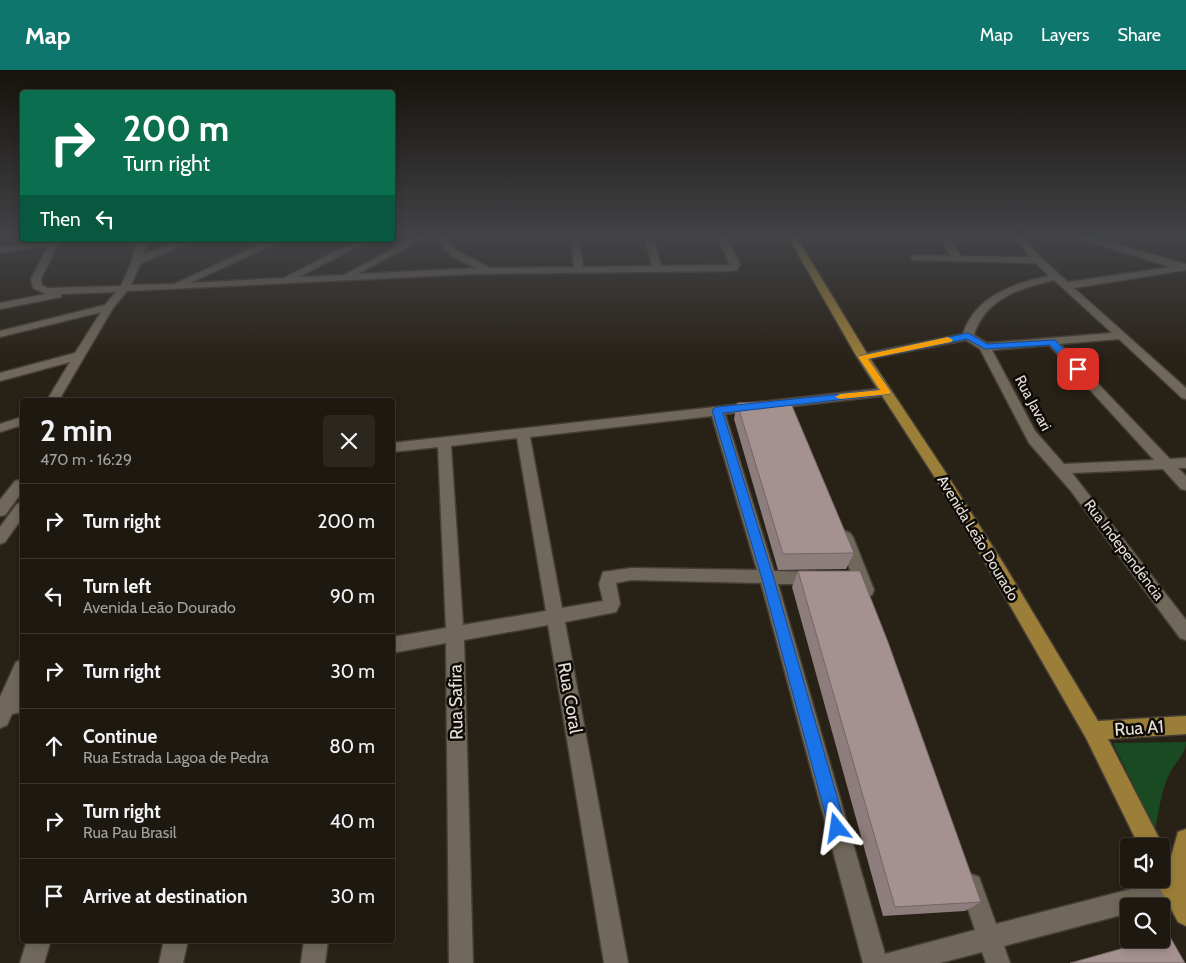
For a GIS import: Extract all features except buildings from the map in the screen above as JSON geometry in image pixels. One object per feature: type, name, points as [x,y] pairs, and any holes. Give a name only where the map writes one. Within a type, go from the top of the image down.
[{"type":"main road","name":"Avenida Leão Dourado","points":[[818,280],[863,357],[999,571],[1093,731],[1147,838]]},
{"type":"main road","name":"Rua A1","points":[[1093,731],[1186,725]]},
{"type":"main road","points":[[1174,890],[1186,840]]},
{"type":"main road","points":[[1170,883],[1186,914]]},
{"type":"street","points":[[36,280],[37,286],[41,289],[56,291],[170,288],[310,280]]},
{"type":"street","points":[[54,398],[109,307],[124,289],[129,280]]},
{"type":"street","points":[[170,288],[189,280]]},
{"type":"street","points":[[968,336],[973,321],[982,308],[1015,290],[1048,280]]},
{"type":"street","points":[[1059,280],[1186,395]]},
{"type":"street","points":[[1065,286],[1101,280]]},
{"type":"street","points":[[0,306],[88,289]]},
{"type":"street","points":[[0,334],[109,307]]},
{"type":"street","points":[[863,357],[968,336],[985,347],[1120,336]]},
{"type":"street","points":[[1052,342],[1186,485]]},
{"type":"street","name":"Rua Javari","points":[[985,347],[1029,432],[1041,450],[1061,468]]},
{"type":"street","points":[[0,377],[79,356]]},
{"type":"street","points":[[1168,378],[1186,378]]},
{"type":"street","points":[[395,448],[886,392]]},
{"type":"street","points":[[788,402],[795,420]]},
{"type":"street","points":[[717,410],[768,579],[875,963]]},
{"type":"street","points":[[0,428],[20,422]]},
{"type":"street","name":"Rua Coral","points":[[523,433],[616,963]]},
{"type":"street","name":"Rua Safira","points":[[444,442],[455,635],[461,963]]},
{"type":"street","points":[[1061,468],[1186,463]]},
{"type":"street","name":"Rua Independência","points":[[1061,468],[1186,633]]},
{"type":"street","points":[[0,491],[20,483]]},
{"type":"street","points":[[0,510],[20,485]]},
{"type":"street","points":[[0,538],[20,511]]},
{"type":"street","points":[[840,525],[872,606]]},
{"type":"street","points":[[395,645],[610,607],[612,604],[607,584],[609,577],[613,575],[768,579],[862,578]]},
{"type":"street","points":[[7,709],[20,673]]},
{"type":"street","points":[[967,873],[998,963]]},
{"type":"street","points":[[893,963],[1174,890]]},
{"type":"street","points":[[32,963],[39,943]]},
{"type":"street","points":[[171,963],[175,943]]},
{"type":"street","points":[[313,963],[316,943]]},
{"type":"green space","points":[[1186,742],[1180,758],[1164,786],[1155,830],[1113,743]]},
{"type":"slow traffic","points":[[840,397],[886,392],[863,357],[948,340]]},
{"type":"route","points":[[837,828],[768,579],[717,410],[886,392],[863,357],[968,336],[985,347],[1052,342],[1078,369]]}]
